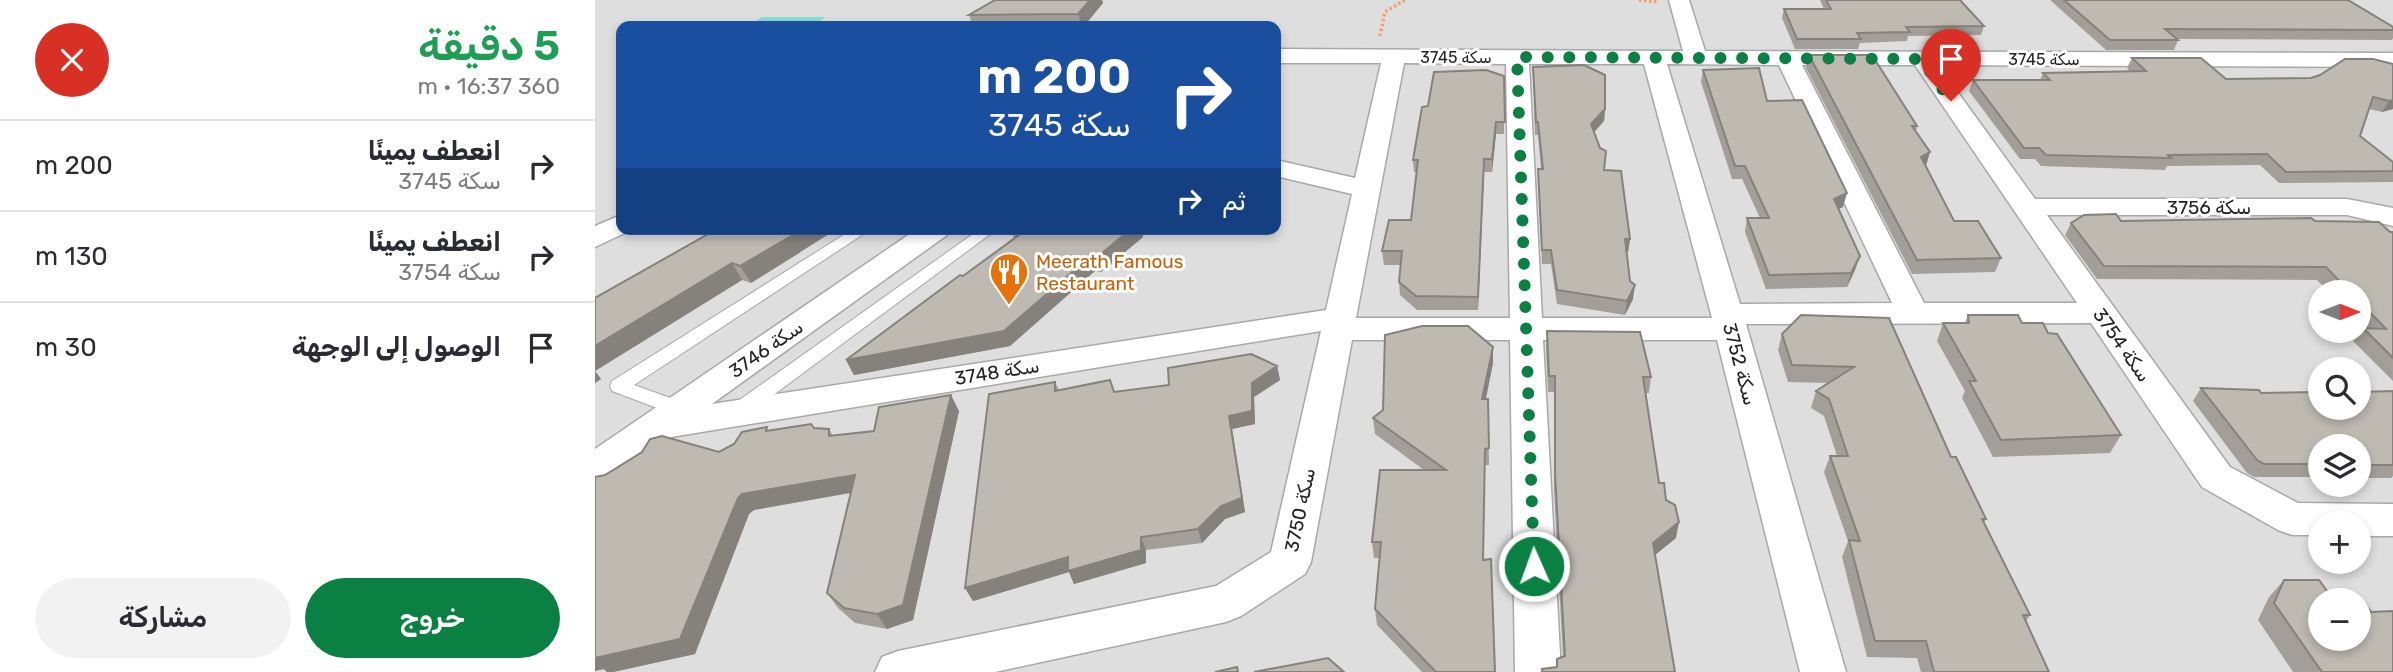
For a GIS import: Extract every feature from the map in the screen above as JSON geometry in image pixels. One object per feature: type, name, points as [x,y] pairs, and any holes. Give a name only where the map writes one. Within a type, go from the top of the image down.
[{"type":"street","points":[[1679,0],[1696,58]]},
{"type":"street","name":"سكة 3745","points":[[1281,56],[2393,60]]},
{"type":"street","name":"سكة 3750","points":[[898,672],[1226,603],[1290,562],[1366,189],[1385,57]]},
{"type":"street","points":[[1517,57],[1538,672]]},
{"type":"street","name":"سكة 3752","points":[[1654,58],[1729,321],[1823,672]]},
{"type":"street","points":[[1787,58],[1913,313]]},
{"type":"street","name":"سكة 3754","points":[[1921,59],[2216,477],[2292,519],[2393,520]]},
{"type":"street","points":[[1281,169],[1366,189]]},
{"type":"street","name":"سكة 3756","points":[[2025,207],[2347,207],[2393,217]]},
{"type":"street","points":[[595,238],[616,227]]},
{"type":"street","name":"سكة 3746","points":[[595,468],[928,235]]},
{"type":"street","name":"سكة 3748","points":[[668,418],[733,414],[1338,324],[1527,329],[1913,313],[2100,313]]},
{"type":"lane","points":[[668,418],[619,386],[855,235]]},
{"type":"lane","points":[[733,414],[982,235]]},
{"type":"path","points":[[1385,57],[1385,12],[1405,0]]},
{"type":"shaded area","points":[[595,0],[2393,0],[2393,672],[595,672]]},
{"type":"shaded area","points":[[762,17],[825,17],[820,21],[756,21]]},
{"type":"building","points":[[995,0],[1090,0],[1078,14],[969,15]]},
{"type":"building","points":[[1826,0],[1960,0],[1984,26],[1906,27],[1910,32],[1857,33],[1861,39],[1797,39],[1784,9],[1831,9]]},
{"type":"building","points":[[2064,0],[2348,0],[2393,27],[2393,30],[2165,29],[2178,40],[2110,40]]},
{"type":"building","points":[[1809,55],[1872,55],[1917,126],[1912,126],[1930,152],[1921,157],[1954,221],[1978,221],[2001,258],[1917,260]]},
{"type":"building","points":[[2132,58],[2201,58],[2226,79],[2311,78],[2345,59],[2373,59],[2393,64],[2393,100],[2373,97],[2360,136],[2393,162],[2393,171],[2286,172],[2267,154],[2168,155],[2171,158],[2046,155],[2039,148],[2024,148],[1973,80],[2050,80],[2043,73],[2146,71]]},
{"type":"building","points":[[1584,65],[1605,75],[1605,109],[1591,124],[1600,148],[1606,151],[1604,170],[1621,171],[1630,239],[1625,239],[1630,281],[1635,285],[1627,301],[1557,290],[1551,250],[1542,250],[1538,169],[1543,169],[1536,122],[1533,67]]},
{"type":"building","points":[[1759,68],[1767,101],[1802,100],[1847,193],[1834,199],[1860,256],[1851,273],[1769,275],[1747,218],[1769,218],[1745,166],[1735,166],[1703,70]]},
{"type":"building","points":[[1486,70],[1504,76],[1505,122],[1496,122],[1492,159],[1484,159],[1478,297],[1416,296],[1399,282],[1402,251],[1382,251],[1389,220],[1411,220],[1418,160],[1413,160],[1422,107],[1428,106],[1434,72]]},
{"type":"building","points":[[2116,214],[2121,221],[2311,218],[2315,221],[2379,222],[2393,232],[2393,358],[2371,336],[2371,328],[2386,329],[2371,313],[2371,280],[2338,280],[2326,267],[2104,266],[2071,223],[2084,215]]},
{"type":"building","points":[[706,235],[793,235],[740,266],[732,263],[595,346],[595,298]]},
{"type":"building","points":[[1019,235],[1124,235],[1096,258],[1091,256],[1004,331],[846,360],[960,275],[963,276]]},
{"type":"building","points":[[1801,315],[1889,318],[1951,457],[1956,457],[1986,519],[1982,519],[2030,615],[2023,615],[2049,672],[1934,672],[1926,641],[1875,641],[1849,540],[1860,541],[1830,456],[1848,456],[1829,399],[1816,391],[1854,367],[1792,365],[1782,334]]},
{"type":"building","points":[[1968,315],[2018,315],[2022,323],[2043,323],[2048,333],[2057,334],[2121,435],[2001,440],[1969,381],[1976,381],[1943,323],[1969,323]]},
{"type":"building","points":[[1422,326],[1468,326],[1493,347],[1482,399],[1488,399],[1489,448],[1485,449],[1483,560],[1491,559],[1495,672],[1436,672],[1375,609],[1381,542],[1372,542],[1380,470],[1446,470],[1373,418],[1383,410],[1385,335]]},
{"type":"building","points":[[1547,331],[1640,332],[1651,377],[1643,377],[1659,483],[1664,483],[1666,500],[1675,505],[1679,522],[1653,543],[1675,672],[1542,672],[1542,669],[1557,667],[1557,659],[1565,656],[1555,473],[1555,376],[1549,376]]},
{"type":"building","points":[[1251,354],[1277,366],[1252,383],[1252,411],[1229,416],[1242,498],[1221,506],[1198,529],[1141,537],[1141,550],[1068,571],[1068,557],[965,588],[989,394],[1055,382],[1055,391],[1110,380],[1114,392],[1169,385],[1168,368]]},
{"type":"building","points":[[2201,388],[2259,390],[2261,393],[2308,392],[2308,420],[2371,420],[2371,392],[2393,391],[2393,465],[2371,465],[2371,434],[2308,434],[2308,464],[2264,464],[2257,460]]},
{"type":"building","points":[[951,395],[903,605],[877,614],[844,608],[827,593],[855,475],[742,494],[738,498],[680,639],[595,658],[595,477],[605,475],[642,452],[650,439],[662,436],[719,452],[734,444],[742,432],[767,427],[766,431],[811,424],[814,428],[829,429],[829,436],[874,431],[879,407]]},
{"type":"building","points":[[2284,580],[2319,580],[2325,588],[2308,588],[2308,651],[2371,651],[2371,612],[2393,611],[2393,672],[2322,672],[2274,603]]},
{"type":"building","points":[[1328,658],[1344,672],[1254,672]]},
{"type":"building","points":[[1237,667],[1238,672],[1215,672]]},
{"type":"place","name":"Meerath Famous Restaurant","points":[[1009,306]]},
{"type":"route","points":[[1534,566],[1517,57],[1921,59],[1951,101]]}]
